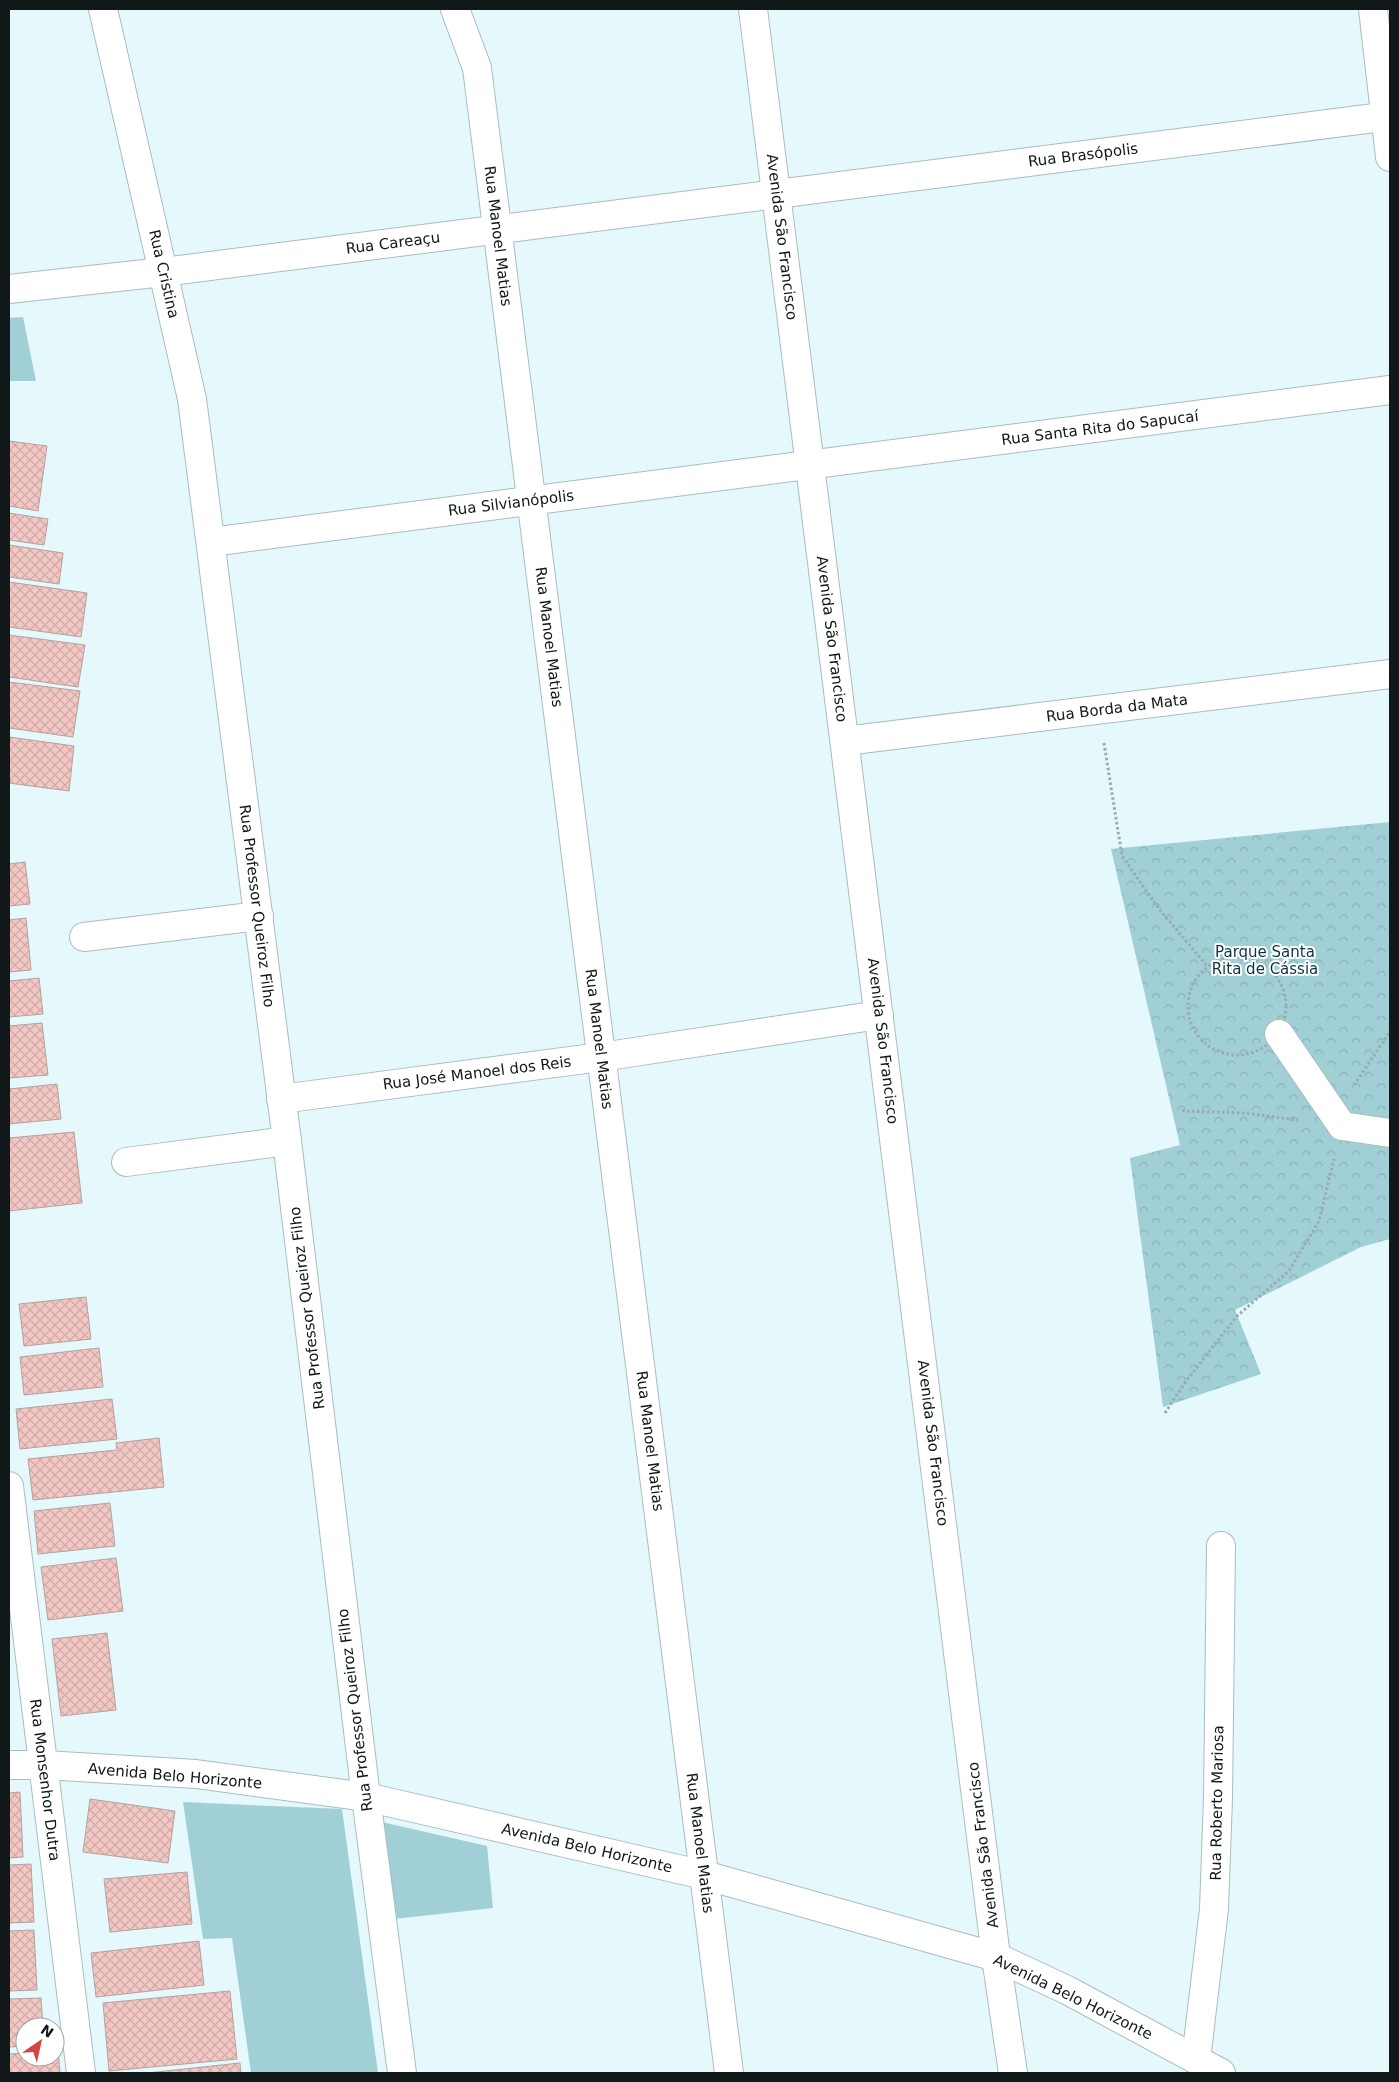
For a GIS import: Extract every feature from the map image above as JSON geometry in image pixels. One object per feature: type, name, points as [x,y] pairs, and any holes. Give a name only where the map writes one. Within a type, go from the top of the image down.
[{"type":"street","name":"Rua Cristina","points":[[103,9],[192,399],[211,542]]},
{"type":"street","name":"Rua Manoel Matias","points":[[455,9],[477,68],[729,2073]]},
{"type":"street","name":"Avenida São Francisco","points":[[753,9],[1012,2073]]},
{"type":"street","points":[[1373,9],[1388,117],[1390,157]]},
{"type":"street","name":"Rua Brasópolis","points":[[776,194],[1388,117]]},
{"type":"street","name":"Rua Careaçu","points":[[9,289],[164,272],[776,194]]},
{"type":"street","name":"Rua Santa Rita do Sapucaí","points":[[810,465],[1390,390]]},
{"type":"street","name":"Rua Silvianópolis","points":[[211,542],[810,465]]},
{"type":"street","name":"Rua Professor Queiroz Filho","points":[[211,542],[287,1141],[366,1797],[402,2073]]},
{"type":"street","name":"Rua Borda da Mata","points":[[844,741],[1390,674]]},
{"type":"street","points":[[84,938],[259,916]]},
{"type":"street","name":"Rua José Manoel dos Reis","points":[[281,1099],[601,1057],[879,1015]]},
{"type":"street","points":[[1279,1034],[1342,1126],[1390,1132]]},
{"type":"street","points":[[126,1162],[287,1141]]},
{"type":"street","name":"Rua Monsenhor Dutra","points":[[9,1486],[81,2073]]},
{"type":"street","name":"Rua Roberto Mariosa","points":[[1196,2059],[1214,1909],[1218,1798],[1221,1546]]},
{"type":"street","name":"Avenida Belo Horizonte","points":[[9,1764],[196,1774],[366,1797],[704,1876],[996,1957],[1067,1990],[1221,2073]]},
{"type":"path","points":[[1101,710],[1109,783],[1122,856],[1159,908],[1207,966]]},
{"type":"path","points":[[1237,956],[1252,959],[1266,966],[1280,980],[1286,997],[1286,1016],[1279,1034],[1266,1047],[1248,1054],[1229,1055],[1212,1048],[1199,1038],[1191,1024],[1188,1008],[1190,992],[1196,977],[1207,966],[1221,959],[1237,956]]},
{"type":"path","points":[[1165,1413],[1186,1382],[1237,1316],[1289,1271],[1319,1221],[1350,1091],[1390,1032],[1390,1027]]},
{"type":"path","points":[[1182,1111],[1244,1113],[1342,1126]]},
{"type":"green space","points":[[23,317],[36,381],[9,381],[9,318]]},
{"type":"green space","name":"Parque Santa Rita de Cássia","points":[[1390,822],[1390,1239],[1361,1247],[1235,1310],[1261,1374],[1163,1407],[1130,1158],[1180,1145],[1111,849]]},
{"type":"green space","points":[[183,1802],[342,1809],[378,2073],[251,2073],[232,1938],[203,1939]]},
{"type":"green space","points":[[373,1820],[487,1846],[493,1908],[385,1920]]},
{"type":"building","points":[[9,441],[47,446],[38,511],[9,506]]},
{"type":"building","points":[[9,513],[48,519],[44,545],[9,540]]},
{"type":"building","points":[[9,545],[63,553],[59,584],[9,577]]},
{"type":"building","points":[[9,582],[87,593],[81,637],[9,627]]},
{"type":"building","points":[[9,635],[85,645],[78,687],[9,677]]},
{"type":"building","points":[[9,682],[80,691],[73,737],[9,728]]},
{"type":"building","points":[[9,737],[74,746],[69,791],[9,783]]},
{"type":"building","points":[[25,862],[30,904],[9,906],[9,864]]},
{"type":"building","points":[[26,918],[31,970],[9,972],[9,920]]},
{"type":"building","points":[[39,978],[43,1014],[9,1017],[9,981]]},
{"type":"building","points":[[42,1023],[48,1075],[9,1078],[9,1026]]},
{"type":"building","points":[[57,1084],[61,1119],[9,1124],[9,1089]]},
{"type":"building","points":[[74,1132],[82,1203],[9,1211],[9,1138]]},
{"type":"building","points":[[86,1297],[91,1339],[24,1346],[19,1304]]},
{"type":"building","points":[[99,1348],[103,1387],[24,1395],[20,1357]]},
{"type":"building","points":[[112,1399],[117,1439],[20,1449],[16,1409]]},
{"type":"building","points":[[159,1438],[164,1487],[33,1500],[28,1459],[117,1450],[116,1443]]},
{"type":"building","points":[[110,1503],[115,1546],[38,1554],[34,1511]]},
{"type":"building","points":[[116,1558],[123,1611],[48,1620],[41,1567]]},
{"type":"building","points":[[107,1633],[116,1710],[61,1716],[52,1639]]},
{"type":"building","points":[[20,1792],[23,1857],[9,1858],[9,1793]]},
{"type":"building","points":[[90,1799],[175,1811],[168,1863],[83,1852]]},
{"type":"building","points":[[31,1864],[34,1922],[9,1923],[9,1865]]},
{"type":"building","points":[[187,1872],[192,1924],[110,1932],[104,1879]]},
{"type":"building","points":[[34,1930],[37,1990],[9,1991],[9,1931]]},
{"type":"building","points":[[199,1941],[204,1985],[96,1997],[91,1953]]},
{"type":"building","points":[[230,1991],[237,2059],[109,2071],[103,2003]]},
{"type":"building","points":[[41,1998],[42,2017],[15,2017],[15,2047],[9,2047],[9,1999]]},
{"type":"building","points":[[9,2054],[15,2054],[15,2067],[59,2067],[60,2073],[9,2073]]},
{"type":"building","points":[[240,2063],[241,2073],[147,2073]]}]
